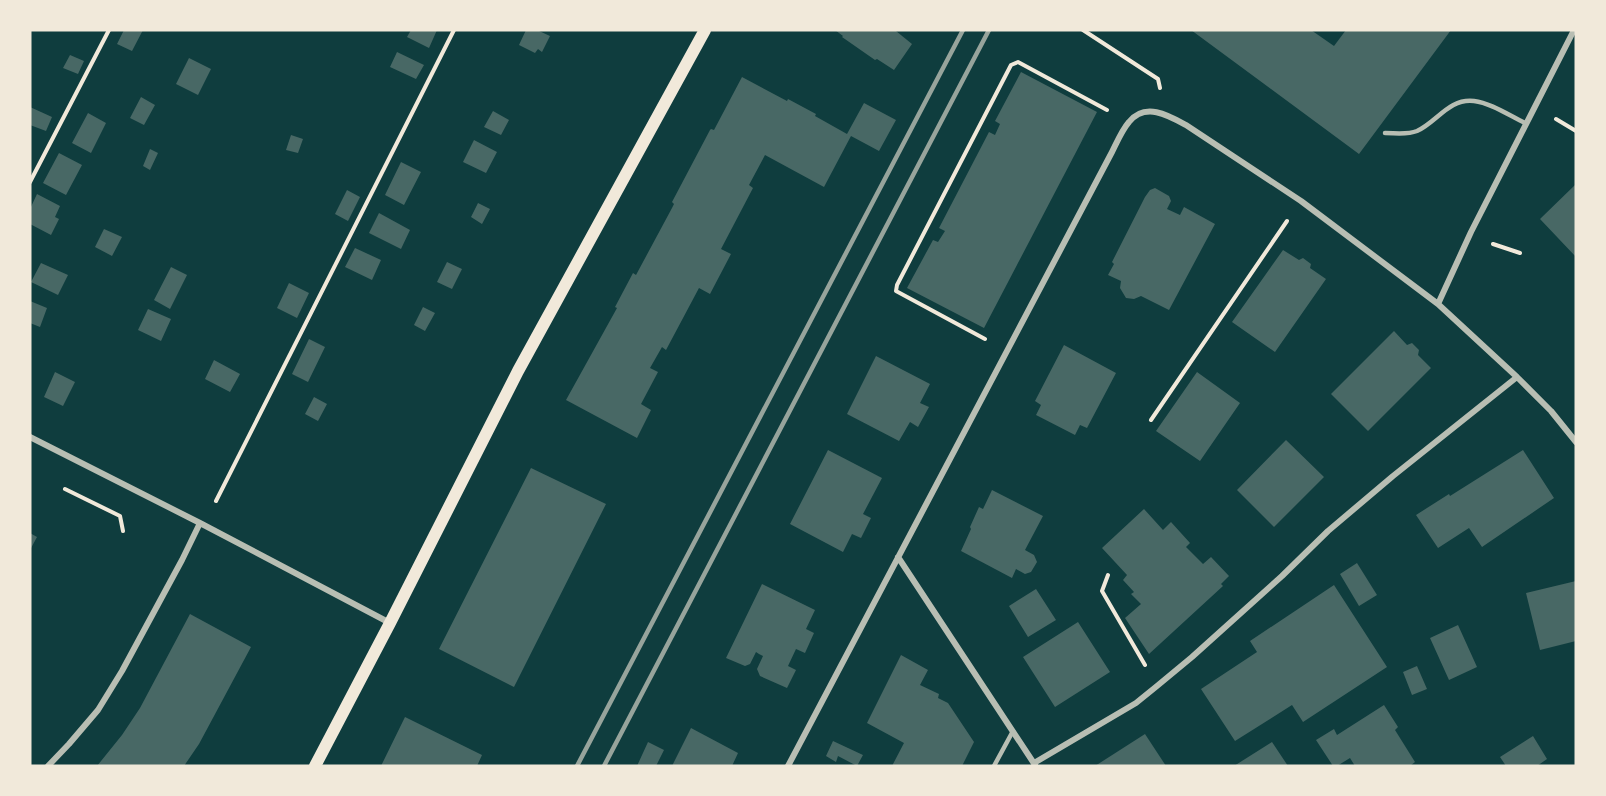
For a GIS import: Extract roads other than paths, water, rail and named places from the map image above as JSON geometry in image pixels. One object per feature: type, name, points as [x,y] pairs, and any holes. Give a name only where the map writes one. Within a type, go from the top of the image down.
[{"type":"main road","points":[[315,766],[518,370],[705,30]]},
{"type":"street","points":[[1438,304],[1525,123],[1574,30]]},
{"type":"street","points":[[788,766],[1129,121],[1144,112],[1156,111],[1186,125],[1301,201],[1438,304],[1551,411],[1576,442]]},
{"type":"street","points":[[898,557],[1035,765],[1136,702],[1157,686],[1282,576],[1328,531],[1517,377]]},
{"type":"street","points":[[30,437],[390,623]]},
{"type":"street","points":[[48,766],[104,700],[122,671],[200,523]]},
{"type":"lane","points":[[1385,133],[1404,134],[1419,130],[1453,105],[1467,101],[1484,103],[1525,123]]},
{"type":"lane","points":[[994,766],[1013,731]]},
{"type":"railway","points":[[577,766],[963,30]]},
{"type":"railway","points":[[604,766],[989,30]]}]
